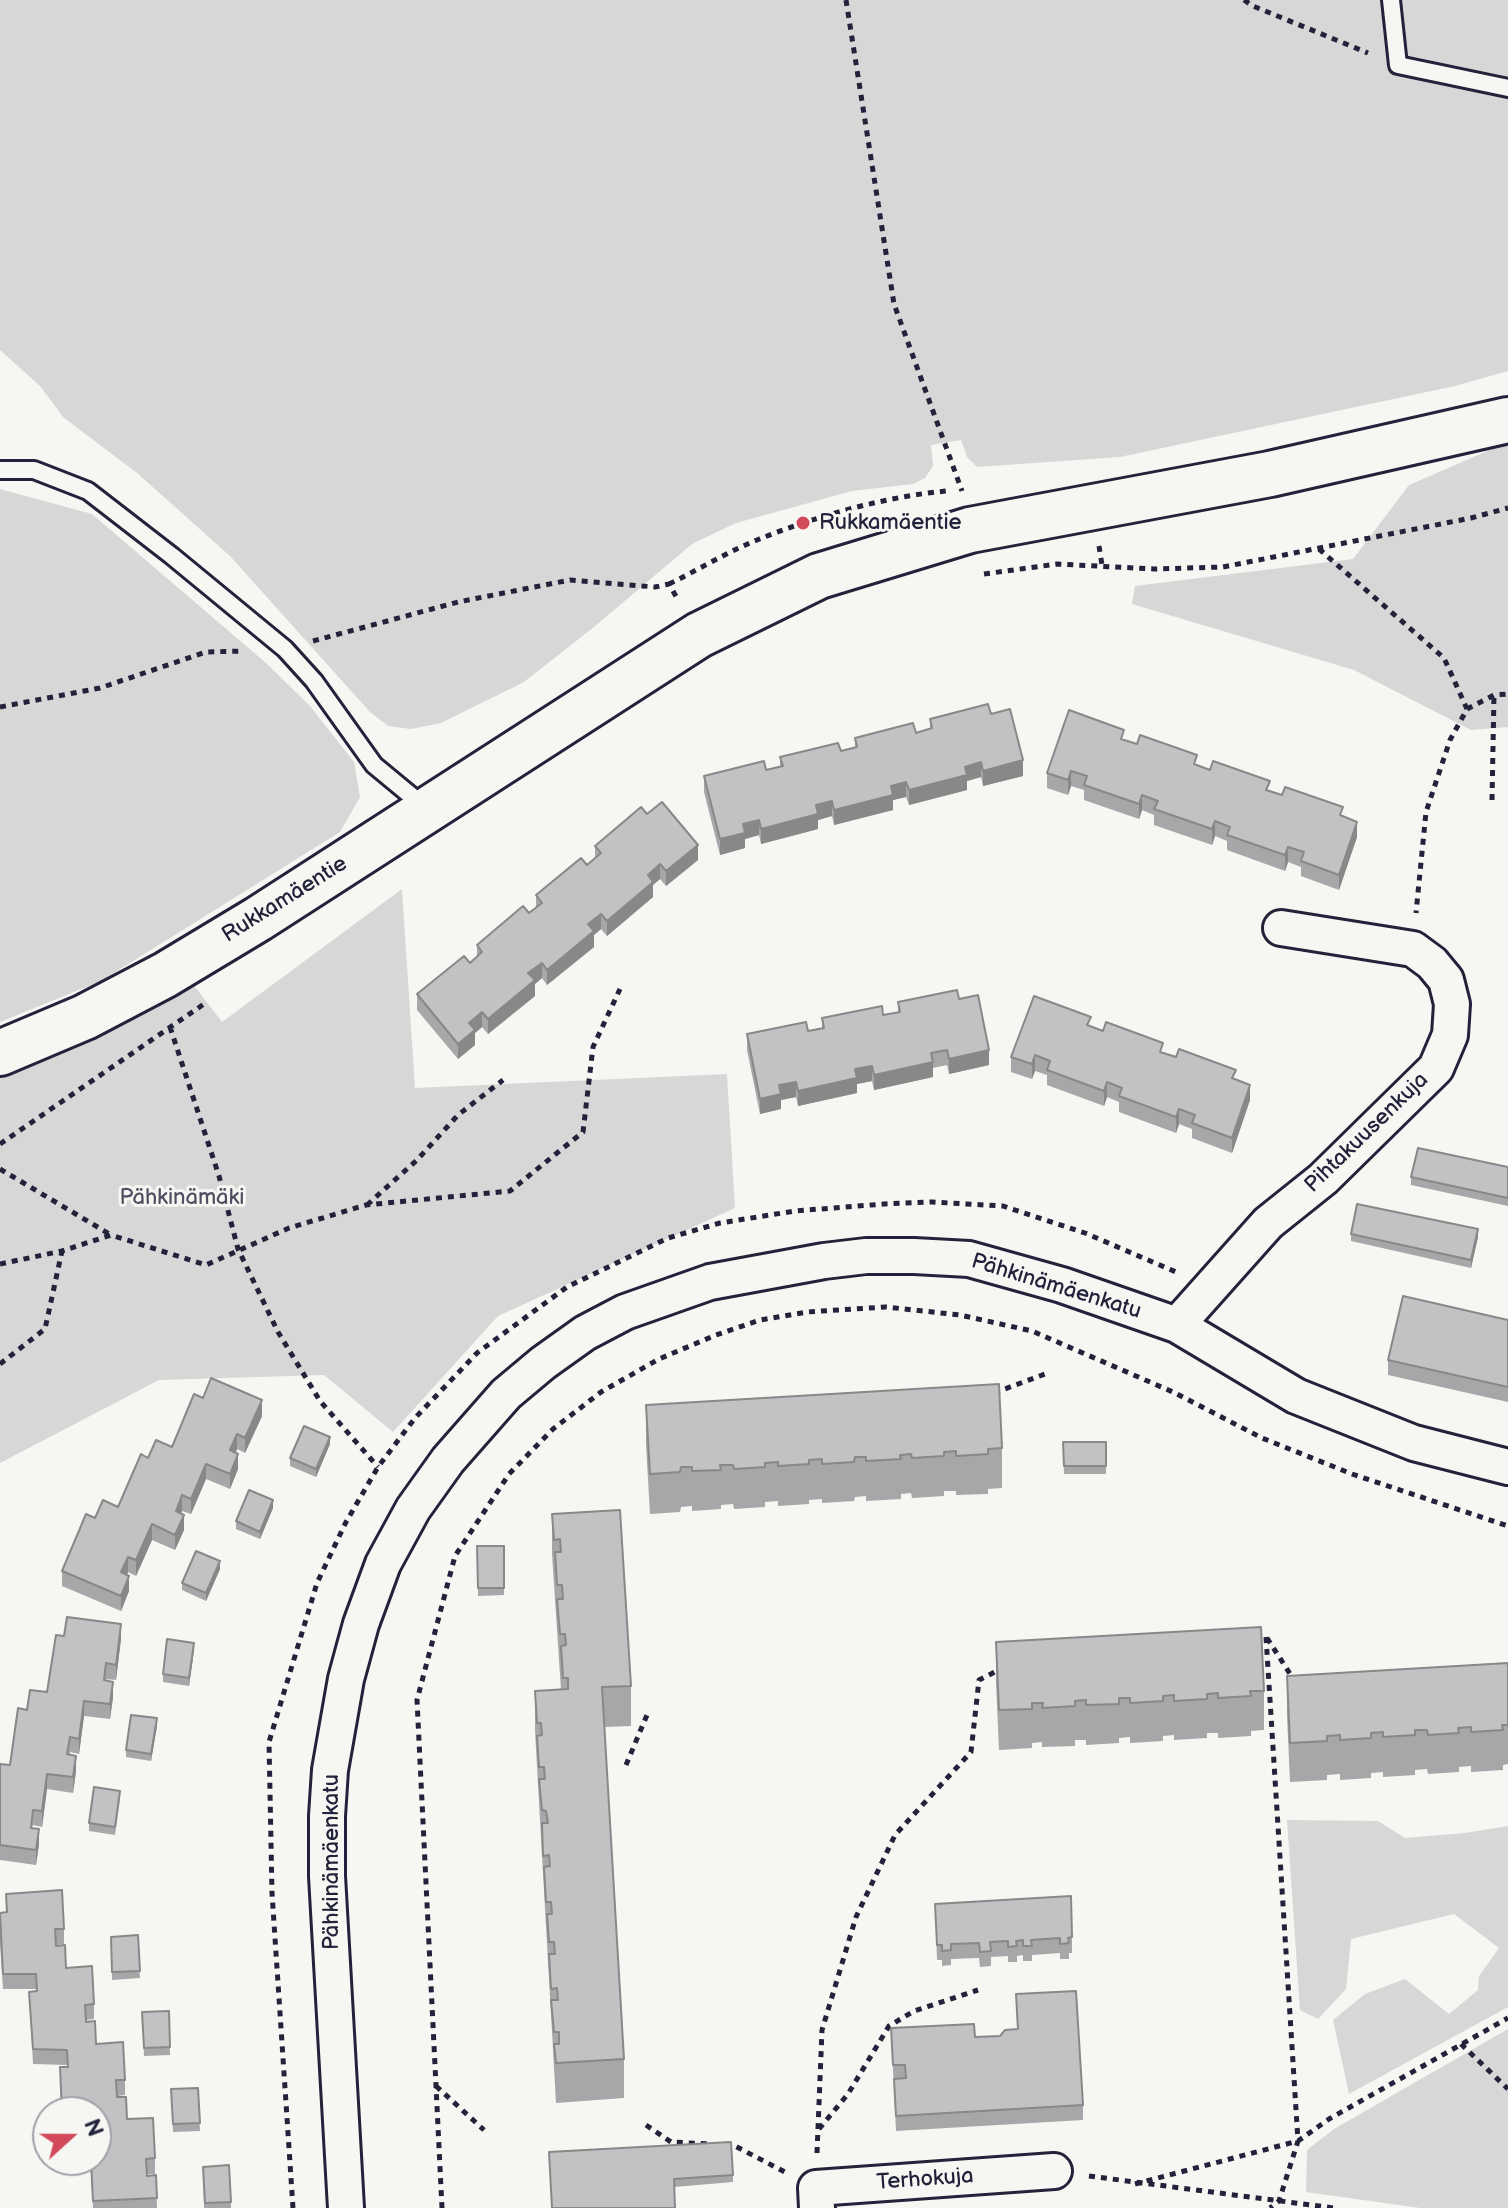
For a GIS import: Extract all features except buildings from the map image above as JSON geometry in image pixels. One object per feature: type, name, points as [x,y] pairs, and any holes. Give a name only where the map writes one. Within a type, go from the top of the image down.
[{"type":"main road","name":"Rukkamäentie","points":[[0,1053],[85,1017],[165,975],[258,919],[699,635],[819,576],[970,530],[1270,474],[1508,420]]},
{"type":"street","points":[[1281,928],[1413,949]]},
{"type":"street","name":"Pihtakuusenkuja","points":[[1177,1325],[1268,1223],[1323,1179],[1436,1068],[1450,1035],[1452,1004],[1446,980],[1432,963],[1413,949]]},
{"type":"street","name":"Pähkinämäenkatu","points":[[346,2208],[327,1876],[327,1816],[330,1770],[343,1691],[361,1624],[383,1564],[413,1509],[448,1460],[506,1394],[585,1333],[625,1312],[710,1282],[852,1258],[914,1256],[969,1259],[1062,1285],[1177,1325],[1296,1396],[1414,1443],[1508,1467]]},
{"type":"street","name":"Terhokuja","points":[[816,2198],[1054,2171]]},
{"type":"lane","points":[[1391,0],[1398,65],[1508,88]]},
{"type":"lane","points":[[0,470],[34,470],[88,491],[172,556],[285,649],[314,681],[374,765],[427,810]]},
{"type":"path","points":[[846,0],[894,304],[962,489]]},
{"type":"path","points":[[1244,0],[1398,65]]},
{"type":"path","points":[[0,707],[100,688],[206,652],[285,649],[458,602],[570,580],[655,587],[669,584],[755,541],[803,523],[932,492]]},
{"type":"path","points":[[983,574],[1057,564],[1154,569],[1223,567],[1508,508]]},
{"type":"path","points":[[1318,549],[1444,658],[1467,709]]},
{"type":"path","points":[[669,584],[699,635]]},
{"type":"path","points":[[1413,949],[1426,812],[1450,740],[1467,709],[1494,695],[1508,694]]},
{"type":"path","points":[[1492,800],[1494,695]]},
{"type":"path","points":[[0,1169],[111,1235],[206,1265],[289,1228],[366,1205],[510,1191],[583,1132],[593,1047],[620,989]]},
{"type":"path","points":[[0,1144],[210,1000]]},
{"type":"path","points":[[170,1027],[219,1176],[238,1249],[278,1332],[320,1401],[378,1467]]},
{"type":"path","points":[[366,1205],[417,1160],[458,1115],[503,1080]]},
{"type":"path","points":[[293,2208],[272,1893],[269,1742],[317,1583],[346,1522],[378,1467],[415,1418],[477,1353],[567,1287],[668,1238],[720,1223],[795,1211],[932,1202],[1003,1206],[1085,1233],[1210,1287]]},
{"type":"path","points":[[0,1264],[62,1251],[111,1235]]},
{"type":"path","points":[[0,1364],[45,1329],[62,1251]]},
{"type":"path","points":[[442,2208],[417,1700],[455,1556],[509,1474],[553,1429],[601,1392],[659,1359],[760,1320],[807,1312],[886,1307],[960,1315],[1032,1331],[1173,1392],[1262,1438],[1352,1474],[1508,1526]]},
{"type":"path","points":[[991,1398],[996,1391],[1045,1374]]},
{"type":"path","points":[[1270,2208],[1279,2201],[1298,2141],[1266,1637],[1297,1686]]},
{"type":"path","points":[[816,2198],[822,2030],[856,1917],[895,1835],[971,1752],[979,1680],[1006,1666]]},
{"type":"path","points":[[626,1765],[647,1715]]},
{"type":"path","points":[[818,2130],[848,2094],[889,2026],[914,2011],[978,1990]]},
{"type":"path","points":[[1135,2184],[1298,2141],[1329,2119],[1508,2018]]},
{"type":"path","points":[[1461,2044],[1508,2089]]},
{"type":"path","points":[[436,2086],[484,2130]]},
{"type":"path","points":[[646,2125],[671,2142],[733,2145],[816,2198]]},
{"type":"path","points":[[1054,2171],[1334,2208]]},
{"type":"green space","points":[[0,0],[1508,0],[1508,371],[1455,386],[1120,457],[977,467],[967,457],[961,440],[931,445],[933,466],[925,478],[913,484],[852,491],[736,523],[692,544],[524,682],[441,723],[411,729],[388,726],[370,712],[230,556],[137,473],[63,417],[40,386],[0,350]]},
{"type":"green space","points":[[1508,442],[1508,727],[1471,730],[1354,670],[1132,604],[1135,586],[1353,559],[1409,485]]},
{"type":"green space","points":[[0,489],[92,514],[266,663],[310,706],[354,762],[360,797],[340,832],[101,981],[0,1022]]},
{"type":"green space","name":"Pähkinämäki","points":[[402,889],[415,1088],[727,1074],[735,1208],[498,1316],[393,1432],[324,1375],[159,1380],[0,1463],[0,1072],[192,983],[222,1022]]},
{"type":"green space","points":[[1287,1820],[1378,1821],[1405,1838],[1508,1826],[1508,2007],[1349,2094],[1333,2020],[1365,1994],[1405,1979],[1449,2014],[1478,1990],[1479,1976],[1499,1948],[1454,1914],[1351,1939],[1346,1989],[1318,2019],[1300,2010]]},
{"type":"green space","points":[[1508,2029],[1508,2208],[1420,2208],[1306,2192],[1307,2150],[1334,2129]]},
{"type":"place","name":"Rukkamäentie","points":[[803,523]]}]
